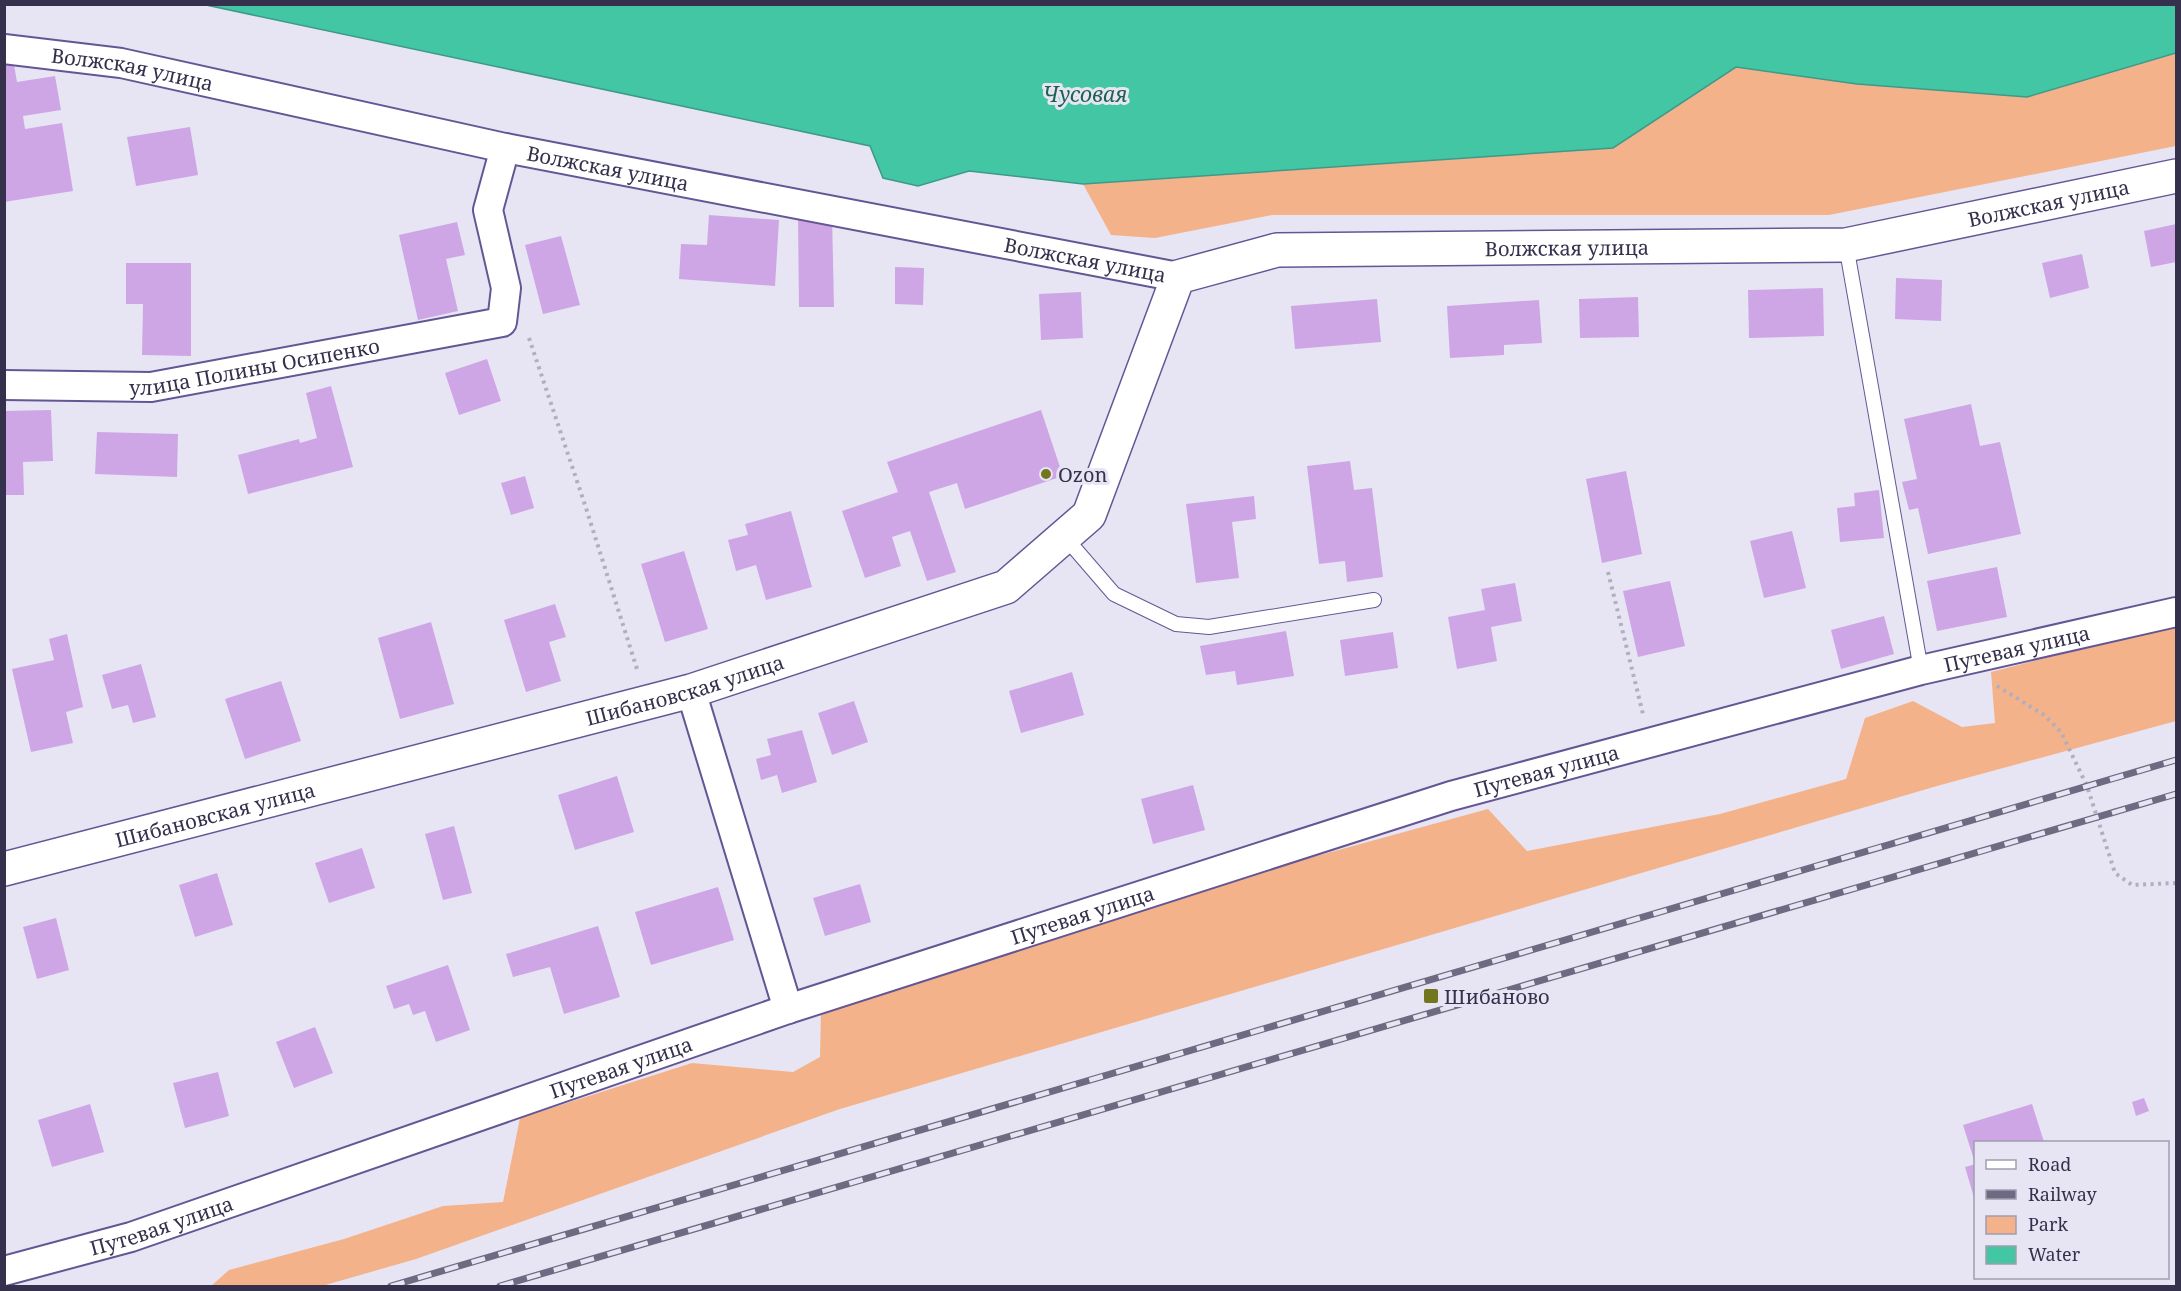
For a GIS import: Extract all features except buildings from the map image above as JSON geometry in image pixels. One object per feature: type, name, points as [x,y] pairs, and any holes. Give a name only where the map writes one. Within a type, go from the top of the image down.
[{"type":"street","name":"Волжская улица","points":[[4,49],[120,63],[505,148],[1178,277],[1277,250],[1846,245],[2176,176]]},
{"type":"street","points":[[502,322],[506,288],[488,210],[505,148]]},
{"type":"street","name":"Шибановская улица","points":[[4,869],[691,691],[1006,587],[1089,515],[1178,277]]},
{"type":"street","name":"улица Полины Осипенко","points":[[4,385],[151,387],[502,322]]},
{"type":"street","name":"Путевая улица","points":[[4,1271],[131,1237],[788,1009],[1451,796],[1922,670],[2176,612]]},
{"type":"street","points":[[691,691],[788,1009]]},
{"type":"lane","points":[[1846,245],[1922,670]]},
{"type":"lane","points":[[1064,536],[1114,594],[1176,624],[1209,627],[1374,600]]},
{"type":"path","points":[[502,322],[531,339],[639,674]]},
{"type":"path","points":[[1608,572],[1650,741]]},
{"type":"path","points":[[1965,660],[1982,678],[2007,690],[2044,715],[2061,732],[2087,786],[2115,873],[2132,885],[2176,883]]},
{"type":"green space","points":[[2176,53],[2176,146],[1829,215],[1272,215],[1155,238],[1111,235],[1083,184],[1613,148],[1736,67],[1857,84],[2027,97]]},
{"type":"green space","points":[[2176,625],[2176,721],[1937,786],[840,1109],[416,1259],[322,1286],[211,1286],[229,1270],[344,1239],[443,1206],[503,1202],[520,1118],[692,1063],[793,1072],[820,1057],[821,1012],[1185,892],[1488,809],[1527,851],[1720,814],[1846,779],[1865,718],[1913,701],[1962,727],[1995,723],[1991,672]]},
{"type":"water","name":"Чусовая","points":[[2176,4],[2176,53],[2027,97],[1857,84],[1736,67],[1613,148],[1083,184],[969,171],[918,186],[883,178],[870,146],[206,5]]},
{"type":"railway","points":[[391,1286],[2176,760]]},
{"type":"railway","points":[[500,1286],[2176,794]]},
{"type":"place","name":"Ozon","points":[[1046,474]]},
{"type":"place","name":"Шибаново","points":[[1431,996]]}]
